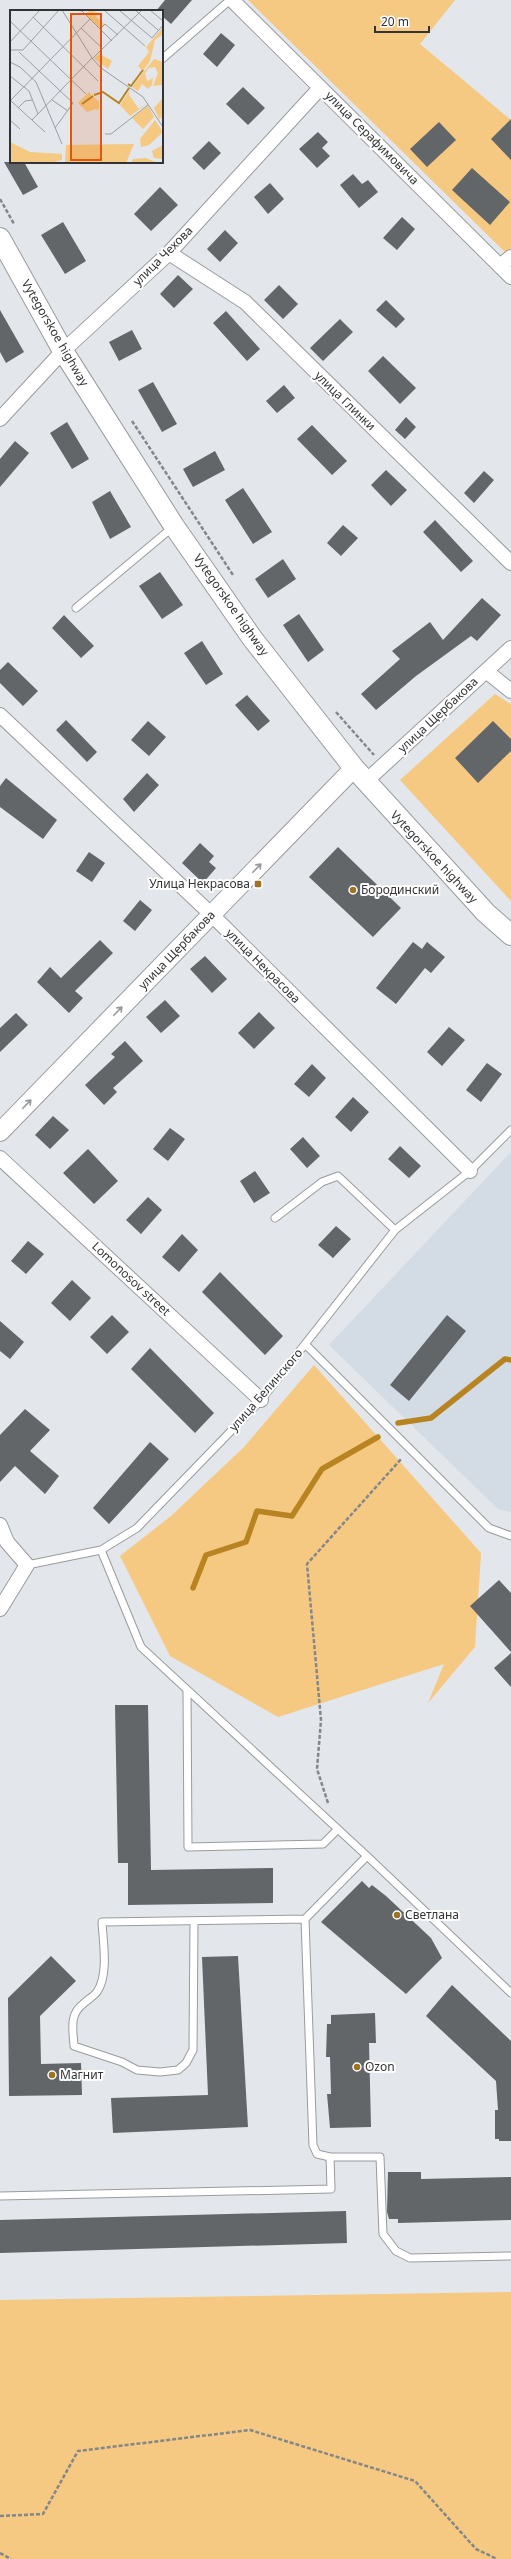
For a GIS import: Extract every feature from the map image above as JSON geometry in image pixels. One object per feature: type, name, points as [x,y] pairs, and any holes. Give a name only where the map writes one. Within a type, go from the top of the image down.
[{"type":"main road","name":"Vytegorskoe highway","points":[[8,232],[63,351],[174,526],[252,638],[360,775],[486,913],[511,935]]},
{"type":"street","name":"улица Серафимовича","points":[[231,0],[511,277]]},
{"type":"street","name":"улица Чехова","points":[[0,419],[63,351],[169,253],[320,88]]},
{"type":"street","name":"улица Глинки","points":[[169,253],[245,302],[511,563]]},
{"type":"street","points":[[500,266],[511,257]]},
{"type":"street","name":"улица Щербакова","points":[[0,1132],[212,915],[360,775],[384,766],[511,648]]},
{"type":"street","points":[[486,671],[511,691]]},
{"type":"street","name":"улица Некрасова","points":[[0,715],[212,915],[470,1171]]},
{"type":"street","name":"Lomonosov street","points":[[0,1158],[261,1400]]},
{"type":"street","points":[[0,1525],[7,1542],[27,1565],[0,1609]]},
{"type":"lane","points":[[163,58],[231,0]]},
{"type":"lane","points":[[76,608],[174,526]]},
{"type":"lane","name":"улица Белинского","points":[[27,1565],[101,1550],[137,1528],[261,1400],[306,1345],[395,1230],[470,1171],[511,1130]]},
{"type":"lane","points":[[275,1218],[322,1182],[338,1176],[395,1230]]},
{"type":"lane","points":[[306,1345],[409,1450],[489,1528],[511,1536]]},
{"type":"lane","points":[[101,1550],[140,1647],[367,1856],[511,1993]]},
{"type":"lane","points":[[187,1690],[188,1848],[323,1844],[337,1830]]},
{"type":"lane","points":[[194,1922],[193,2050],[186,2063],[178,2070],[137,2070],[122,2062],[74,2046],[72,2016],[76,2010],[97,1992],[101,1979],[103,1964],[102,1922],[194,1922],[305,1919],[367,1856]]},
{"type":"lane","points":[[305,1919],[312,2145],[317,2154],[330,2157],[380,2157],[383,2234],[396,2251],[410,2258],[511,2256]]},
{"type":"lane","points":[[0,2196],[331,2189],[330,2157]]},
{"type":"path","points":[[0,198],[8,232]]},
{"type":"path","points":[[130,418],[234,576]]},
{"type":"path","points":[[333,708],[384,766]]},
{"type":"path","points":[[337,1830],[317,1769],[321,1720],[307,1564],[409,1450]]},
{"type":"path","points":[[0,2516],[43,2514],[78,2451],[250,2430],[415,2481],[476,2549],[497,2559]]},
{"type":"path","points":[[0,2553],[11,2559]]},
{"type":"shaded area","points":[[248,0],[455,0],[420,44],[511,120],[511,258]]},
{"type":"shaded area","points":[[495,694],[511,704],[511,901],[400,780]]},
{"type":"shaded area","points":[[511,1152],[511,1512],[498,1509],[329,1345]]},
{"type":"shaded area","points":[[314,1365],[481,1553],[475,1647],[428,1703],[444,1664],[278,1717],[170,1656],[120,1556],[171,1516],[244,1447]]},
{"type":"shaded area","points":[[511,2292],[511,2559],[0,2559],[0,2300]]},
{"type":"building","points":[[165,0],[192,0],[171,24],[163,17],[163,10],[157,10]]},
{"type":"building","points":[[221,33],[235,45],[217,67],[203,54]]},
{"type":"building","points":[[243,87],[265,108],[248,125],[226,104]]},
{"type":"building","points":[[511,119],[511,160],[491,139]]},
{"type":"building","points":[[439,122],[456,140],[427,167],[410,149]]},
{"type":"building","points":[[318,132],[328,142],[322,148],[330,156],[317,168],[299,149]]},
{"type":"building","points":[[209,141],[221,153],[204,170],[192,158]]},
{"type":"building","points":[[4,162],[25,163],[38,187],[23,195]]},
{"type":"building","points":[[472,168],[510,202],[490,225],[452,190]]},
{"type":"building","points":[[353,174],[362,184],[368,180],[378,192],[359,208],[340,185]]},
{"type":"building","points":[[270,183],[284,199],[268,214],[254,197]]},
{"type":"building","points":[[160,187],[178,205],[151,231],[134,214]]},
{"type":"building","points":[[402,217],[415,229],[397,250],[383,238]]},
{"type":"building","points":[[63,222],[86,261],[65,274],[41,235]]},
{"type":"building","points":[[225,230],[238,243],[220,262],[207,249]]},
{"type":"building","points":[[178,275],[193,289],[174,308],[160,294]]},
{"type":"building","points":[[279,285],[298,304],[283,319],[264,300]]},
{"type":"building","points":[[386,300],[405,319],[396,328],[376,310]]},
{"type":"building","points":[[0,310],[24,352],[6,363],[0,352]]},
{"type":"building","points":[[226,311],[260,349],[247,361],[213,323]]},
{"type":"building","points":[[340,319],[353,332],[323,361],[310,348]]},
{"type":"building","points":[[132,330],[142,349],[119,361],[109,342]]},
{"type":"building","points":[[383,356],[416,388],[400,404],[368,371]]},
{"type":"building","points":[[153,382],[177,424],[162,432],[138,390]]},
{"type":"building","points":[[284,385],[295,398],[277,413],[266,401]]},
{"type":"building","points":[[406,417],[416,427],[405,439],[395,430]]},
{"type":"building","points":[[67,422],[89,459],[72,469],[50,433]]},
{"type":"building","points":[[312,425],[347,461],[332,475],[297,439]]},
{"type":"building","points":[[15,441],[29,453],[0,487],[0,459]]},
{"type":"building","points":[[215,451],[225,470],[193,487],[183,469]]},
{"type":"building","points":[[386,470],[407,490],[391,506],[371,485]]},
{"type":"building","points":[[484,471],[494,480],[474,503],[464,493]]},
{"type":"building","points":[[243,488],[272,532],[253,544],[225,500]]},
{"type":"building","points":[[110,491],[131,527],[110,539],[92,502]]},
{"type":"building","points":[[435,520],[473,561],[461,572],[423,532]]},
{"type":"building","points":[[343,525],[358,538],[341,556],[327,543]]},
{"type":"building","points":[[283,559],[296,579],[268,598],[255,579]]},
{"type":"building","points":[[160,572],[183,605],[162,619],[139,586]]},
{"type":"building","points":[[482,598],[501,615],[477,641],[471,636],[416,676],[376,710],[361,694],[400,659],[392,651],[430,622],[443,640]]},
{"type":"building","points":[[299,614],[324,650],[308,662],[283,625]]},
{"type":"building","points":[[64,615],[94,646],[81,658],[52,628]]},
{"type":"building","points":[[202,641],[223,674],[206,685],[184,653]]},
{"type":"building","points":[[8,662],[38,691],[23,706],[0,683],[0,670]]},
{"type":"building","points":[[247,695],[270,721],[258,731],[235,705]]},
{"type":"building","points":[[66,720],[97,752],[87,762],[56,730]]},
{"type":"building","points":[[148,721],[166,737],[149,756],[131,740]]},
{"type":"building","points":[[493,721],[511,739],[511,751],[478,783],[455,758]]},
{"type":"building","points":[[147,773],[159,785],[134,812],[123,799]]},
{"type":"building","points":[[6,778],[57,820],[43,839],[0,807],[0,786]]},
{"type":"building","points":[[200,843],[214,856],[209,862],[216,868],[203,883],[182,863]]},
{"type":"building","name":"Бородинский","points":[[338,847],[401,908],[373,937],[309,877]]},
{"type":"building","points":[[89,852],[105,863],[92,882],[76,871]]},
{"type":"building","points":[[140,900],[152,910],[135,931],[123,921]]},
{"type":"building","points":[[100,940],[113,953],[75,991],[83,998],[69,1013],[37,982],[50,967],[61,978]]},
{"type":"building","points":[[413,942],[422,949],[427,942],[445,957],[431,973],[425,968],[396,1004],[376,988]]},
{"type":"building","points":[[205,956],[227,979],[212,993],[190,969]]},
{"type":"building","points":[[165,1000],[180,1016],[161,1033],[146,1017]]},
{"type":"building","points":[[259,1012],[275,1028],[254,1049],[238,1033]]},
{"type":"building","points":[[16,1013],[28,1025],[0,1052],[0,1028]]},
{"type":"building","points":[[449,1027],[465,1040],[442,1066],[427,1052]]},
{"type":"building","points":[[125,1041],[143,1061],[113,1088],[117,1092],[104,1105],[85,1085],[115,1057],[111,1054]]},
{"type":"building","points":[[487,1063],[502,1074],[481,1102],[466,1090]]},
{"type":"building","points":[[312,1064],[326,1078],[309,1097],[294,1084]]},
{"type":"building","points":[[353,1097],[369,1112],[351,1132],[335,1117]]},
{"type":"building","points":[[53,1116],[69,1130],[50,1149],[35,1135]]},
{"type":"building","points":[[170,1128],[185,1139],[168,1161],[153,1149]]},
{"type":"building","points":[[303,1137],[320,1156],[307,1168],[290,1149]]},
{"type":"building","points":[[400,1146],[421,1166],[409,1178],[388,1159]]},
{"type":"building","points":[[88,1149],[118,1181],[94,1204],[63,1173]]},
{"type":"building","points":[[255,1171],[270,1193],[254,1203],[240,1181]]},
{"type":"building","points":[[148,1197],[162,1210],[141,1234],[126,1220]]},
{"type":"building","points":[[336,1226],[351,1239],[333,1258],[318,1245]]},
{"type":"building","points":[[182,1234],[198,1250],[179,1272],[162,1257]]},
{"type":"building","points":[[28,1241],[44,1254],[26,1274],[11,1261]]},
{"type":"building","points":[[220,1272],[283,1336],[265,1355],[202,1292]]},
{"type":"building","points":[[72,1280],[91,1298],[70,1321],[51,1303]]},
{"type":"building","points":[[112,1315],[129,1332],[107,1354],[90,1337]]},
{"type":"building","points":[[447,1315],[466,1331],[409,1401],[390,1385]]},
{"type":"building","points":[[0,1321],[24,1342],[10,1359],[0,1351]]},
{"type":"building","points":[[150,1348],[214,1413],[195,1433],[131,1369]]},
{"type":"building","points":[[25,1409],[50,1430],[30,1451],[59,1476],[45,1494],[15,1466],[0,1482],[0,1435]]},
{"type":"building","points":[[150,1442],[169,1459],[109,1524],[93,1508]]},
{"type":"building","points":[[499,1580],[511,1593],[511,1652],[470,1606]]},
{"type":"building","points":[[511,1653],[511,1687],[494,1668]]},
{"type":"building","points":[[115,1705],[148,1705],[151,1870],[273,1868],[273,1903],[128,1905],[128,1863],[118,1863]]},
{"type":"building","points":[[362,1881],[369,1888],[372,1885],[386,1896],[431,1938],[442,1958],[406,1994],[321,1922]]},
{"type":"building","points":[[51,1956],[76,1981],[40,2016],[41,2064],[81,2063],[82,2095],[9,2096],[8,1998]]},
{"type":"building","points":[[238,1956],[248,2127],[113,2133],[111,2098],[208,2095],[202,1957]]},
{"type":"building","points":[[452,1985],[511,2041],[511,2141],[499,2141],[499,2139],[495,2139],[495,2110],[498,2110],[496,2081],[426,2016]]},
{"type":"building","points":[[375,2013],[376,2043],[369,2043],[371,2127],[330,2128],[327,2094],[331,2094],[330,2057],[326,2057],[327,2024],[331,2024],[331,2015]]},
{"type":"building","points":[[388,2172],[421,2172],[421,2179],[511,2177],[511,2220],[398,2223],[398,2219],[389,2219],[387,2212]]},
{"type":"building","points":[[346,2211],[347,2243],[0,2253],[0,2220]]},
{"type":"waterway","points":[[398,1423],[431,1418],[505,1359],[511,1360]]},
{"type":"waterway","points":[[193,1588],[206,1555],[246,1542],[257,1511],[292,1516],[322,1469],[378,1437]]},
{"type":"place","name":"Улица Некрасова","points":[[258,884]]},
{"type":"place","name":"Бородинский","points":[[353,890]]},
{"type":"place","name":"Светлана","points":[[397,1915]]},
{"type":"place","name":"Ozon","points":[[357,2067]]},
{"type":"place","name":"Магнит","points":[[52,2075]]}]
